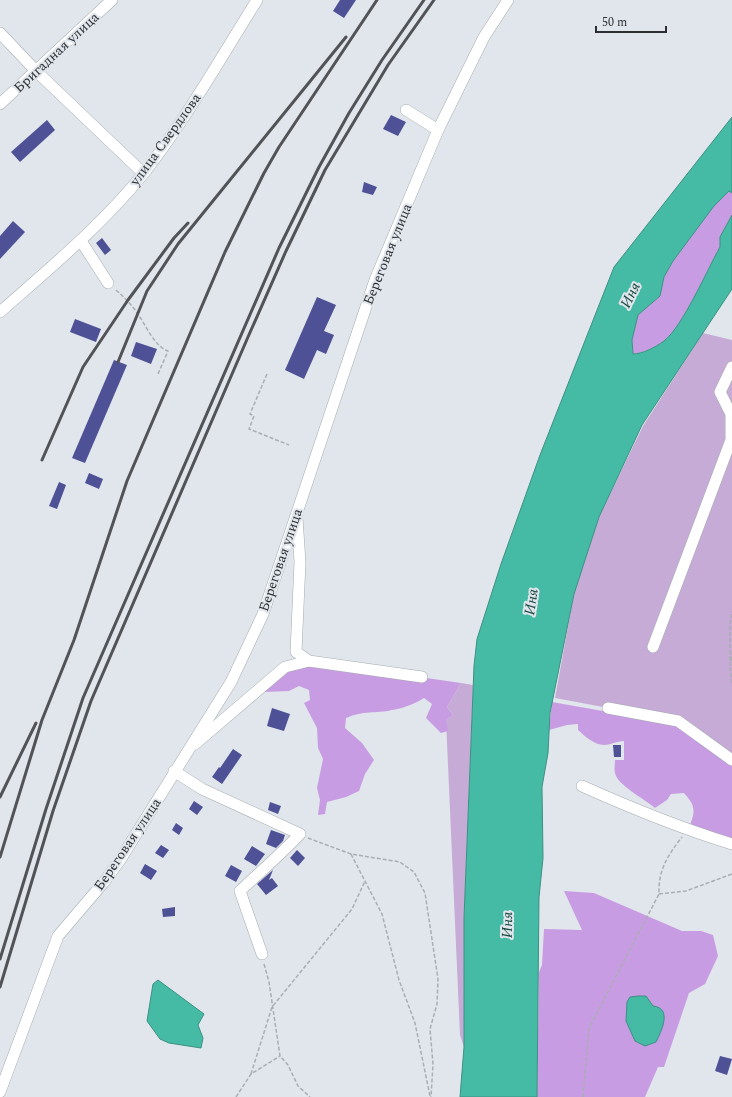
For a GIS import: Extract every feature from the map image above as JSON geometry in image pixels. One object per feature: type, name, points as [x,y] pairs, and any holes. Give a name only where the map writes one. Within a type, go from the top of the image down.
[{"type":"street","name":"Бригадная улица","points":[[0,104],[112,0]]},
{"type":"street","name":"улица Свердлова","points":[[0,312],[81,241],[143,173],[183,118],[258,0]]},
{"type":"street","name":"Береговая улица","points":[[0,1092],[58,936],[104,882],[231,682],[260,621],[375,280],[438,130],[484,37],[508,0]]},
{"type":"street","points":[[0,33],[36,71],[143,173]]},
{"type":"street","points":[[406,110],[438,130]]},
{"type":"street","points":[[81,241],[108,283]]},
{"type":"street","points":[[652,647],[731,440],[731,414],[720,392],[732,367]]},
{"type":"street","points":[[297,511],[300,562],[296,652],[309,661]]},
{"type":"street","points":[[186,752],[285,667],[309,661],[422,677]]},
{"type":"street","points":[[608,708],[678,721],[732,760]]},
{"type":"street","points":[[174,771],[202,789],[300,834],[274,862],[260,872],[240,891],[262,954]]},
{"type":"street","points":[[582,786],[624,805],[688,830],[732,844]]},
{"type":"path","points":[[108,283],[128,300],[160,348],[168,351],[158,374]]},
{"type":"path","points":[[267,374],[250,414],[254,416],[249,429],[289,445]]},
{"type":"path","points":[[732,611],[730,623],[730,666],[732,685]]},
{"type":"path","points":[[730,666],[732,653]]},
{"type":"path","points":[[583,1097],[589,1028],[659,894],[658,879],[671,851],[688,830]]},
{"type":"path","points":[[300,834],[351,854],[400,862],[414,872],[425,893],[438,979],[437,1004],[430,1029],[433,1064],[430,1097]]},
{"type":"path","points":[[351,854],[382,914],[399,980],[415,1023],[430,1097]]},
{"type":"path","points":[[659,894],[686,891],[732,874]]},
{"type":"path","points":[[236,1097],[251,1074],[272,1007],[352,909],[365,881]]},
{"type":"path","points":[[262,954],[280,1056],[288,1065],[298,1086],[310,1097]]},
{"type":"path","points":[[251,1074],[280,1056]]},
{"type":"shaded area","points":[[729,190],[732,193],[732,215],[720,237],[720,247],[687,311],[671,334],[664,341],[649,349],[633,354],[632,340],[638,315],[660,296],[664,277],[673,261],[714,206]]},
{"type":"shaded area","points":[[703,333],[732,340],[732,762],[678,721],[555,698],[574,594],[599,517],[643,426]]},
{"type":"shaded area","points":[[309,661],[461,683],[447,707],[453,715],[446,720],[448,731],[441,733],[426,718],[432,704],[424,698],[401,708],[358,714],[346,718],[345,728],[362,743],[374,760],[365,774],[359,791],[346,797],[327,802],[325,814],[318,815],[320,800],[317,788],[323,759],[318,748],[317,728],[304,703],[310,700],[309,690],[299,686],[289,691],[264,692],[285,667]]},
{"type":"shaded area","points":[[461,683],[473,685],[464,918],[464,1047],[460,1035],[446,720],[453,715],[447,707]]},
{"type":"shaded area","points":[[552,702],[676,724],[732,766],[732,839],[688,830],[694,810],[691,802],[684,793],[671,794],[667,800],[655,808],[626,787],[617,778],[615,773],[615,760],[624,760],[624,741],[606,745],[597,744],[578,730],[578,724],[567,725],[549,730]]},
{"type":"shaded area","points":[[564,891],[594,893],[682,931],[701,931],[713,935],[718,956],[705,984],[689,993],[664,1067],[658,1067],[645,1097],[537,1097],[539,972],[542,965],[544,929],[582,930]]},
{"type":"water","name":"Иня","points":[[732,117],[732,193],[729,191],[714,206],[673,261],[664,277],[660,296],[638,315],[632,340],[633,354],[653,348],[664,341],[679,323],[687,311],[720,247],[720,237],[732,215],[732,289],[642,425],[599,517],[574,594],[550,713],[548,753],[542,787],[543,858],[539,897],[537,1097],[460,1097],[464,1047],[464,918],[474,666],[477,639],[501,564],[540,455],[614,267]]},
{"type":"water","points":[[158,980],[204,1014],[198,1025],[203,1038],[201,1048],[169,1043],[160,1039],[147,1021],[153,984]]},
{"type":"water","points":[[646,996],[653,1006],[663,1011],[664,1016],[663,1027],[656,1042],[645,1046],[635,1041],[626,1021],[627,1002],[630,997]]},
{"type":"building","points":[[340,0],[356,0],[344,18],[333,11]]},
{"type":"building","points":[[391,115],[406,122],[398,136],[383,129]]},
{"type":"building","points":[[47,120],[55,130],[20,162],[11,152]]},
{"type":"building","points":[[364,182],[377,187],[373,195],[362,192]]},
{"type":"building","points":[[13,221],[25,232],[0,259],[0,236]]},
{"type":"building","points":[[102,238],[111,250],[105,255],[96,243]]},
{"type":"building","points":[[317,297],[336,305],[324,331],[334,335],[326,354],[317,350],[304,379],[285,370]]},
{"type":"building","points":[[75,319],[101,329],[96,342],[70,332]]},
{"type":"building","points":[[136,342],[157,349],[151,364],[131,356]]},
{"type":"building","points":[[114,360],[127,365],[85,463],[72,458]]},
{"type":"building","points":[[89,473],[103,479],[99,489],[85,483]]},
{"type":"building","points":[[59,482],[66,485],[57,509],[49,506]]},
{"type":"building","points":[[272,708],[290,714],[284,731],[267,726]]},
{"type":"building","points":[[613,745],[621,745],[621,757],[614,757]]},
{"type":"building","points":[[233,749],[242,755],[222,784],[212,777]]},
{"type":"building","points":[[194,801],[203,807],[197,815],[189,809]]},
{"type":"building","points":[[270,802],[281,806],[278,814],[268,810]]},
{"type":"building","points":[[176,823],[183,828],[179,835],[172,830]]},
{"type":"building","points":[[271,830],[285,835],[283,841],[276,848],[266,844]]},
{"type":"building","points":[[161,845],[169,850],[163,858],[155,853]]},
{"type":"building","points":[[252,846],[265,854],[256,866],[244,859]]},
{"type":"building","points":[[297,850],[305,858],[298,866],[290,858]]},
{"type":"building","points":[[145,864],[157,871],[151,880],[140,873]]},
{"type":"building","points":[[231,865],[242,871],[236,882],[225,876]]},
{"type":"building","points":[[273,870],[269,880],[272,878],[278,886],[266,895],[257,884]]},
{"type":"building","points":[[175,907],[175,916],[163,917],[162,909]]},
{"type":"building","points":[[720,1056],[732,1059],[727,1075],[715,1071]]},
{"type":"railway","points":[[0,857],[42,720],[74,640],[127,481],[225,252],[264,173],[279,147],[377,0]]},
{"type":"railway","points":[[0,959],[46,809],[83,698],[279,248],[319,167],[349,113],[382,60],[424,0]]},
{"type":"railway","points":[[0,987],[53,811],[91,701],[248,337],[286,251],[325,170],[388,65],[434,0]]},
{"type":"railway","points":[[118,362],[147,291],[178,244],[346,37]]},
{"type":"railway","points":[[42,460],[83,367],[128,300],[174,238],[188,223]]},
{"type":"railway","points":[[0,797],[36,723]]}]
